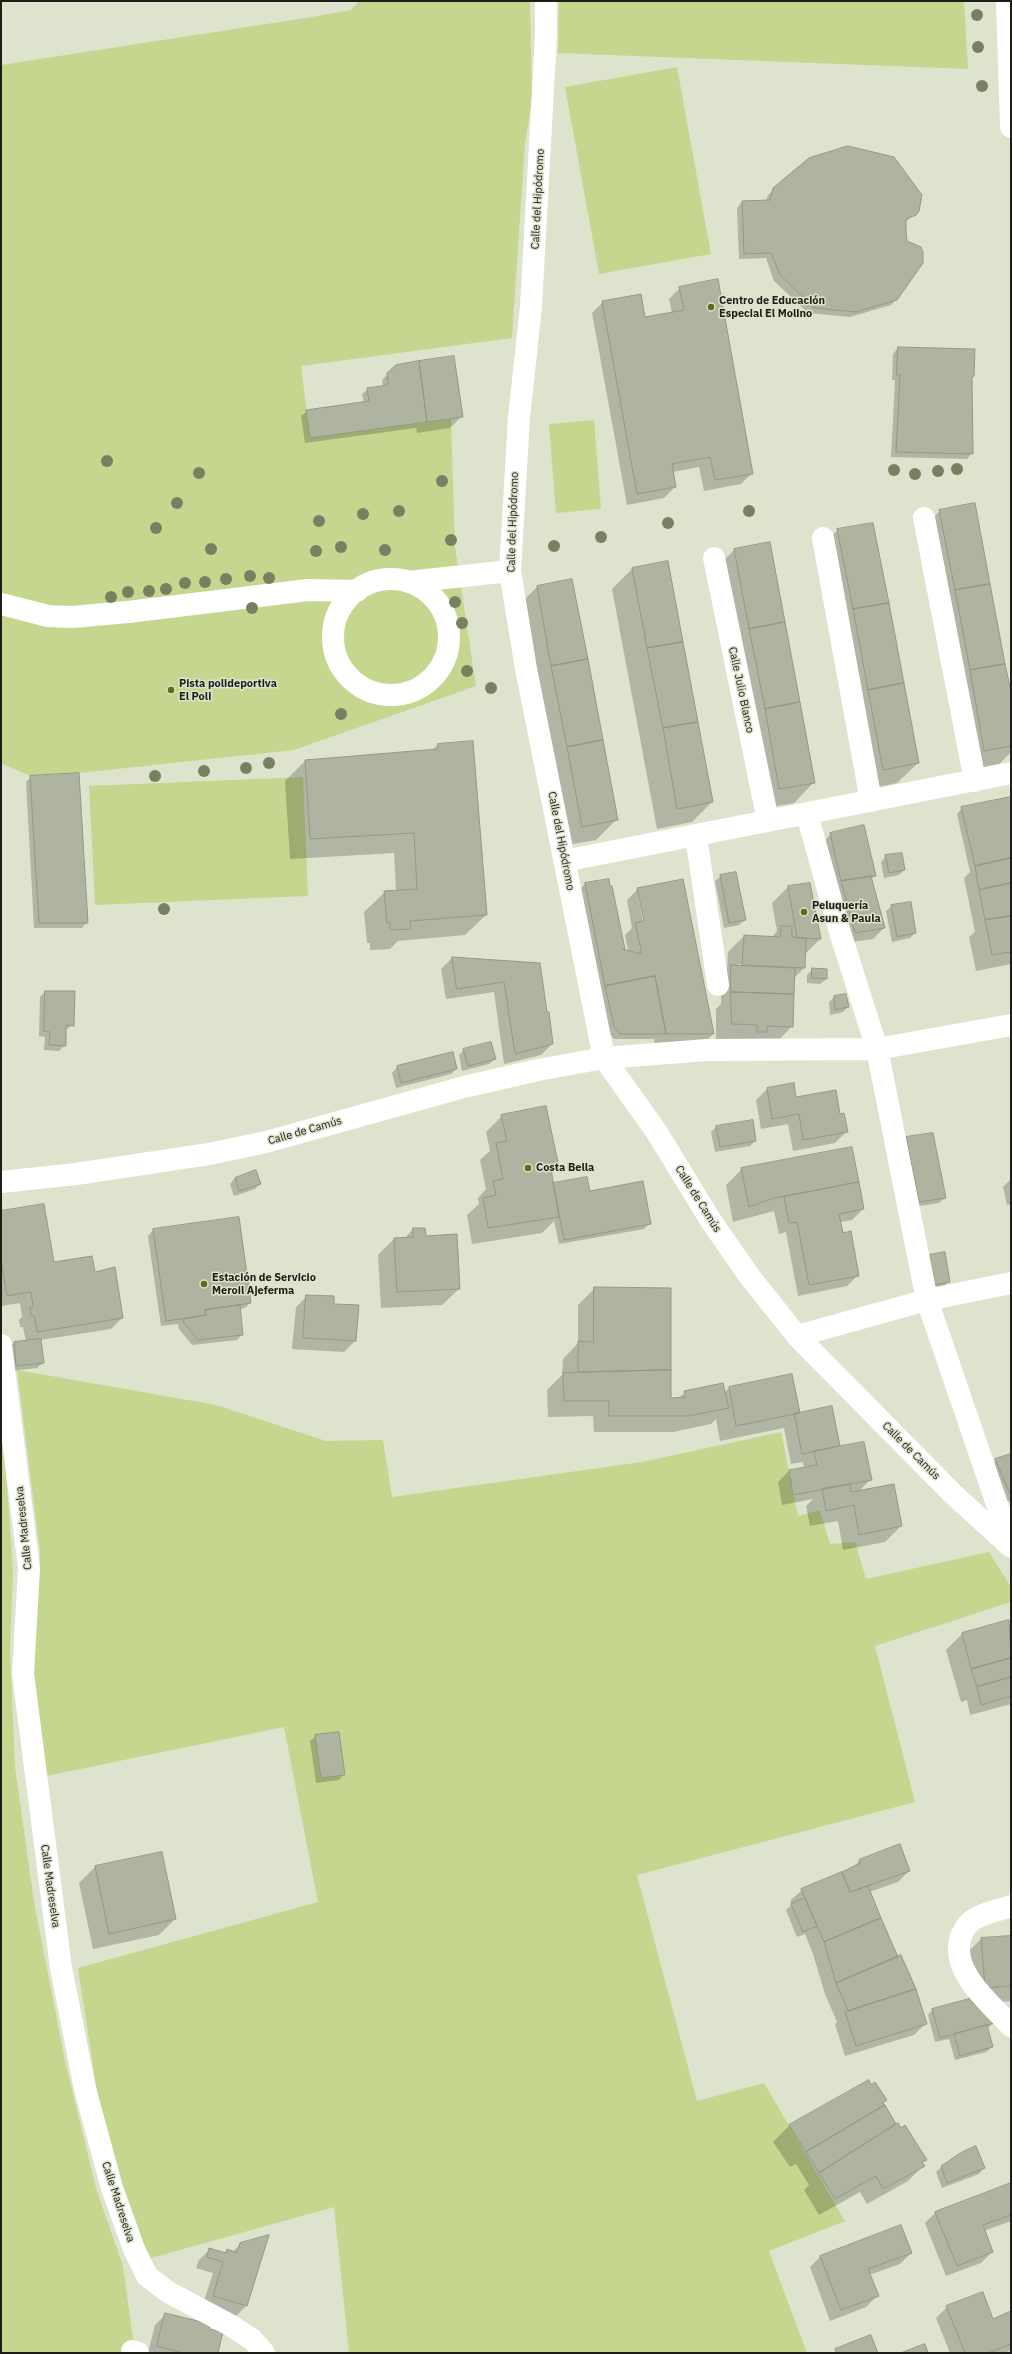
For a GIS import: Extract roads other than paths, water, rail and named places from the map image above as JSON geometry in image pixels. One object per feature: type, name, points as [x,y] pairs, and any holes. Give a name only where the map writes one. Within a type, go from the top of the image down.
[{"type":"street","name":"Calle del Hipódromo","points":[[546,1],[546,35],[532,291],[519,418],[510,571],[526,669],[604,1058]]},
{"type":"street","points":[[1007,1],[1011,127]]},
{"type":"street","points":[[924,518],[975,781]]},
{"type":"street","points":[[823,538],[871,801]]},
{"type":"street","name":"Calle Julio Blanco","points":[[714,558],[768,821]]},
{"type":"street","points":[[408,582],[510,571]]},
{"type":"street","points":[[391,579],[408,582],[425,590],[438,603],[446,619],[449,636],[447,655],[439,671],[426,684],[409,692],[392,695],[374,693],[357,685],[345,672],[336,656],[333,638],[336,620],[344,604],[357,591],[373,582],[391,579]]},
{"type":"street","points":[[1,604],[48,616],[72,616],[128,612],[308,590],[357,591]]},
{"type":"street","points":[[564,861],[1011,773]]},
{"type":"street","name":"Calle de Camús","points":[[807,814],[839,929],[878,1049],[927,1300],[1011,1547]]},
{"type":"street","points":[[696,836],[718,985]]},
{"type":"street","name":"Calle de Camús","points":[[1,1182],[76,1174],[209,1154],[266,1142],[464,1087],[538,1070],[604,1058],[707,1050],[878,1049],[1011,1025]]},
{"type":"street","name":"Calle de Camús","points":[[604,1058],[656,1130],[724,1240],[750,1277],[797,1336],[953,1494],[1011,1547]]},
{"type":"street","points":[[797,1336],[927,1300],[1011,1283]]},
{"type":"street","name":"Calle Madreselva","points":[[1,1345],[29,1568],[23,1674],[61,1968],[85,2089],[112,2188],[134,2249],[147,2276],[168,2292],[254,2340],[264,2353]]},
{"type":"street","points":[[1011,1906],[975,1918],[964,1928],[959,1943],[960,1961],[968,1978],[1011,2026]]},
{"type":"place","name":"Centro de Educación Especial El Molino","points":[[711,307]]},
{"type":"place","name":"Pista polideportiva El Poli","points":[[171,690]]},
{"type":"place","name":"Peluquería Asun & Paula","points":[[804,912]]},
{"type":"place","name":"Costa Bella","points":[[528,1168]]},
{"type":"place","name":"Estación de Servicio Meroil Ajeferma","points":[[204,1284]]}]
